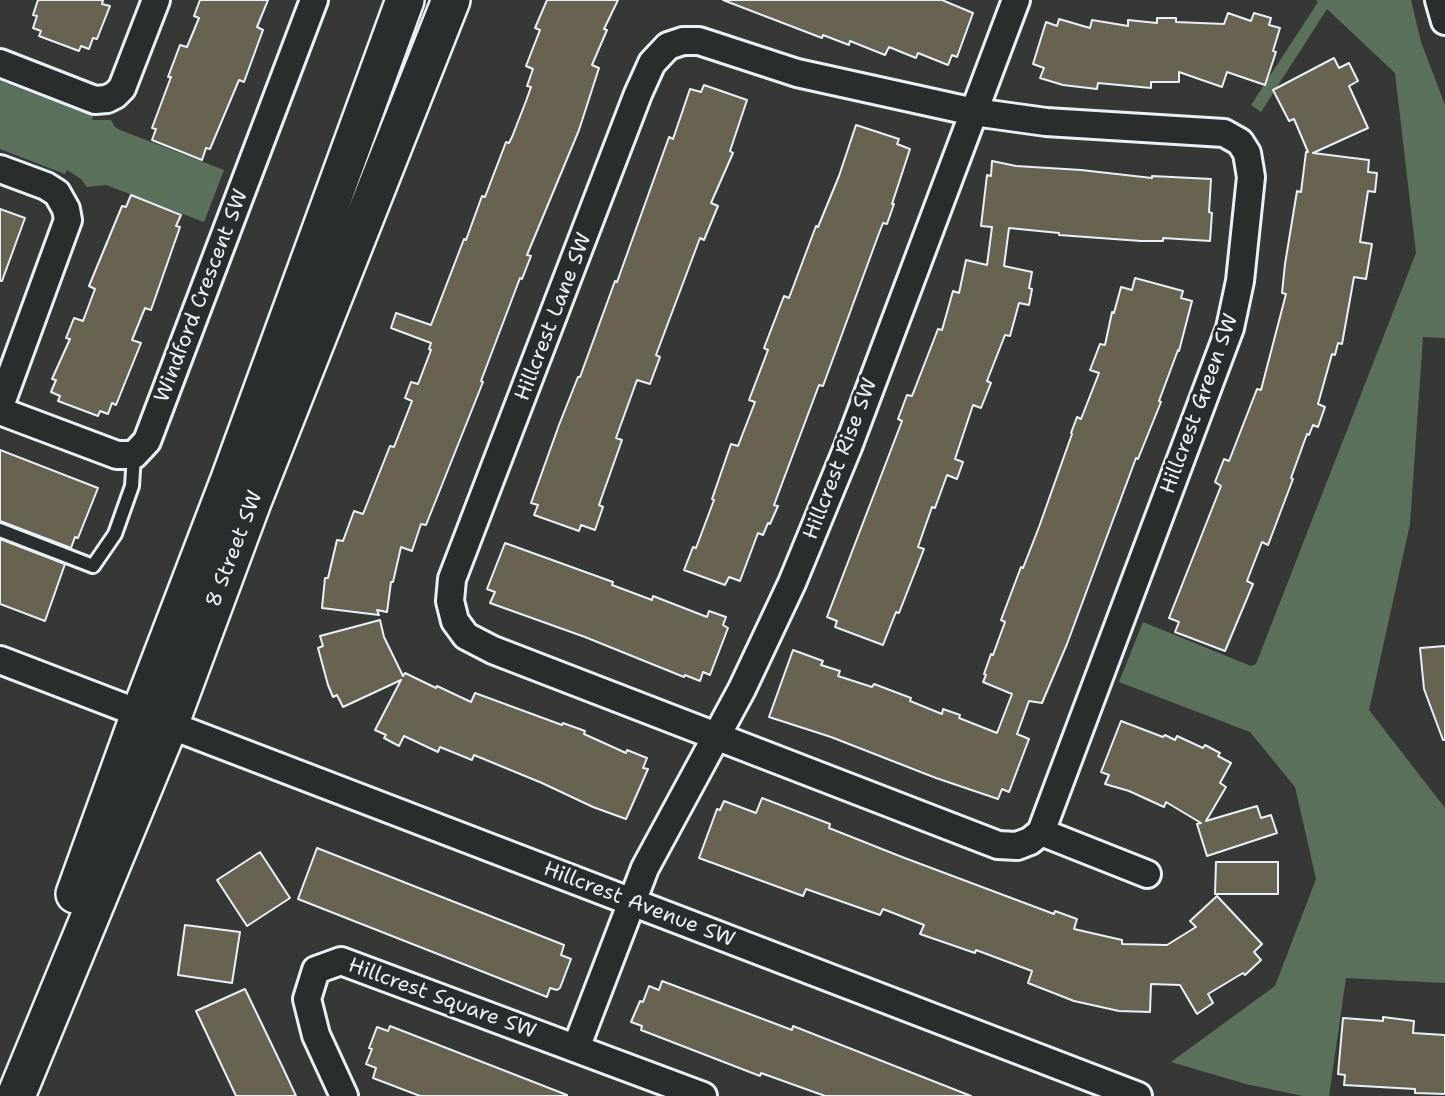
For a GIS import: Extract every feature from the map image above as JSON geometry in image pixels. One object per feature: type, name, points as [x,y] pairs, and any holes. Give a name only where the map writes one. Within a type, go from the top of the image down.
[{"type":"main road","name":"8 Street SW","points":[[16,1096],[155,720],[230,478],[405,0]]},
{"type":"main road","name":"8 Street SW","points":[[3,1096],[155,720],[252,502],[451,0]]},
{"type":"street","points":[[0,63],[94,100],[107,99],[122,88],[156,0]]},
{"type":"street","name":"Windford Crescent SW","points":[[134,455],[147,441],[314,0]]},
{"type":"street","name":"Hillcrest Rise SW","points":[[631,902],[645,868],[742,689],[792,583],[848,447],[1016,0]]},
{"type":"street","points":[[1439,0],[1445,21]]},
{"type":"street","name":"Hillcrest Lane SW","points":[[715,736],[493,650],[466,636],[455,621],[450,601],[452,579],[638,94],[652,63],[668,46],[683,41],[699,41],[797,73],[974,112]]},
{"type":"street","name":"Hillcrest Green SW","points":[[974,112],[1096,126],[1224,133],[1240,142],[1247,153],[1251,177],[1240,281],[1230,328],[1041,832]]},
{"type":"street","points":[[0,169],[46,186],[57,193],[66,209],[68,220],[0,408],[117,455],[134,455]]},
{"type":"street","name":"Hillcrest Avenue SW","points":[[0,660],[631,902],[1108,1091],[1138,1096]]},
{"type":"street","points":[[715,736],[998,845],[1017,846],[1030,841],[1041,832],[1147,874]]},
{"type":"street","points":[[576,1048],[631,902]]},
{"type":"street","name":"Hillcrest Square SW","points":[[344,1096],[316,1035],[307,999],[316,970],[341,961],[703,1096]]},
{"type":"lane","points":[[0,530],[93,566],[115,534],[132,486],[134,455]]},
{"type":"green space","points":[[1316,0],[1411,0],[1421,42],[1445,105],[1445,338],[1423,337],[1410,524],[1369,710],[1445,808],[1445,983],[1346,978],[1329,1096],[1303,1096],[1246,1084],[1171,1062],[1275,986],[1316,879],[1295,787],[1250,732],[1119,682],[1143,622],[1251,666],[1256,664],[1416,253],[1395,73],[1327,9],[1261,112],[1251,105],[1318,2]]},
{"type":"green space","points":[[0,81],[93,116],[92,120],[111,120],[120,130],[224,170],[204,222],[106,185],[87,187],[81,179],[67,170],[65,174],[0,149]]},
{"type":"building","points":[[38,0],[103,0],[102,4],[110,6],[97,39],[93,38],[89,49],[81,46],[79,51],[39,36],[41,31],[33,28],[37,16],[33,15]]},
{"type":"building","points":[[200,0],[268,0],[257,27],[263,30],[244,82],[239,80],[210,149],[206,148],[202,160],[152,140],[156,129],[152,128],[171,77],[168,77],[180,45],[187,47],[199,18],[194,16]]},
{"type":"building","points":[[547,0],[618,0],[604,29],[607,30],[592,65],[599,68],[579,130],[527,255],[531,256],[522,279],[520,278],[481,381],[483,382],[426,525],[421,524],[412,551],[401,547],[391,582],[387,612],[377,610],[379,615],[322,608],[325,578],[328,578],[337,540],[343,541],[354,511],[363,514],[390,446],[394,447],[412,401],[405,398],[411,382],[418,384],[431,350],[431,343],[391,328],[396,313],[431,325],[482,196],[485,197],[506,142],[509,143],[512,137],[531,87],[527,86],[533,69],[526,66],[540,30],[535,28]]},
{"type":"building","points":[[723,0],[942,0],[973,13],[957,57],[952,55],[948,65],[918,53],[916,58],[889,47],[885,55],[850,41],[849,45],[823,35],[822,38]]},
{"type":"building","points":[[1228,13],[1251,21],[1254,13],[1271,18],[1269,25],[1280,28],[1273,51],[1276,52],[1265,85],[1227,72],[1222,87],[1179,72],[1179,82],[1151,82],[1151,88],[1098,83],[1097,89],[1063,85],[1040,78],[1044,68],[1033,64],[1046,22],[1057,26],[1059,19],[1090,28],[1092,20],[1128,26],[1128,20],[1157,23],[1157,18],[1176,18],[1176,22],[1224,24]]},
{"type":"building","points":[[1334,58],[1339,68],[1349,63],[1358,81],[1349,86],[1368,128],[1313,153],[1369,160],[1368,172],[1377,173],[1375,192],[1368,191],[1360,242],[1372,244],[1366,279],[1354,277],[1342,344],[1338,343],[1335,355],[1332,354],[1318,404],[1325,407],[1318,427],[1313,425],[1309,435],[1307,434],[1268,545],[1262,542],[1247,581],[1253,584],[1225,651],[1175,632],[1179,622],[1169,618],[1221,486],[1215,482],[1224,459],[1229,461],[1257,389],[1261,390],[1286,294],[1282,293],[1285,264],[1297,191],[1301,192],[1308,152],[1294,119],[1289,121],[1273,90]]},
{"type":"building","points":[[704,85],[747,100],[730,151],[733,153],[711,203],[718,206],[704,240],[700,238],[656,355],[660,357],[650,384],[637,380],[616,438],[622,440],[599,505],[603,507],[595,530],[581,525],[579,531],[534,515],[538,505],[531,503],[615,281],[617,282],[669,137],[673,139],[690,89],[701,92]]},
{"type":"building","points":[[856,125],[899,139],[897,144],[910,149],[887,224],[883,223],[823,386],[819,385],[774,505],[778,506],[763,535],[758,533],[740,581],[729,577],[725,585],[684,570],[693,547],[696,548],[714,500],[712,499],[731,444],[738,446],[755,402],[749,400],[768,350],[764,348],[784,296],[789,298],[816,226],[818,227],[839,176]]},
{"type":"building","points":[[992,161],[1016,166],[1152,178],[1211,179],[1210,241],[1163,238],[1163,241],[1141,241],[1009,228],[1004,266],[1032,272],[1029,305],[1019,303],[1010,336],[1005,335],[987,381],[991,383],[981,408],[973,405],[955,459],[963,462],[957,479],[947,475],[935,508],[932,507],[918,547],[924,549],[899,613],[896,612],[883,645],[835,627],[837,621],[827,617],[902,421],[898,419],[907,395],[912,396],[938,329],[942,330],[953,291],[959,293],[966,260],[987,265],[992,227],[981,226],[987,175],[991,176]]},
{"type":"building","points":[[131,195],[181,215],[176,226],[180,227],[151,310],[145,308],[132,340],[141,343],[116,405],[112,403],[108,414],[100,411],[98,416],[58,401],[60,396],[51,392],[56,380],[52,379],[70,339],[66,338],[74,318],[83,321],[95,289],[89,286],[122,206],[126,207]]},
{"type":"building","points":[[0,209],[25,218],[2,281],[0,281]]},
{"type":"building","points":[[1135,278],[1183,291],[1181,298],[1192,301],[1179,351],[1159,401],[1161,402],[1138,459],[1136,458],[1067,644],[1042,703],[1029,701],[1017,734],[1029,739],[1009,792],[1002,789],[998,799],[769,717],[793,650],[823,661],[821,665],[840,671],[838,676],[872,687],[874,684],[911,698],[910,701],[942,714],[943,709],[960,715],[959,718],[997,733],[1012,694],[983,682],[986,675],[984,674],[1005,622],[1001,620],[1039,527],[1077,417],[1081,419],[1099,373],[1090,370],[1100,344],[1105,345],[1121,287],[1132,290]]},
{"type":"building","points":[[0,450],[98,488],[78,538],[75,537],[71,548],[0,521]]},
{"type":"building","points":[[0,539],[65,564],[45,621],[0,604]]},
{"type":"building","points":[[505,543],[613,582],[612,585],[652,600],[653,596],[707,617],[709,611],[726,617],[723,625],[728,628],[710,675],[703,672],[700,681],[685,675],[684,677],[490,603],[495,592],[487,589]]},
{"type":"building","points":[[380,620],[384,637],[403,676],[405,673],[471,702],[475,693],[585,731],[584,734],[626,753],[627,750],[647,758],[643,768],[648,769],[626,819],[474,755],[472,760],[440,747],[438,752],[404,736],[399,746],[384,738],[386,735],[375,730],[401,680],[343,707],[337,695],[333,697],[328,685],[318,648],[323,646],[320,636]]},
{"type":"building","points":[[1445,646],[1443,740],[1424,689],[1420,648]]},
{"type":"building","points":[[1121,721],[1163,737],[1165,735],[1175,740],[1177,736],[1203,748],[1205,745],[1220,753],[1218,756],[1231,763],[1220,783],[1226,787],[1206,821],[1257,806],[1261,818],[1271,815],[1277,833],[1207,856],[1197,824],[1201,823],[1166,802],[1164,807],[1129,791],[1105,784],[1109,775],[1101,772]]},
{"type":"building","points":[[762,798],[830,824],[829,828],[902,857],[1054,914],[1055,911],[1077,919],[1074,929],[1122,940],[1122,944],[1167,945],[1196,927],[1190,921],[1217,896],[1262,944],[1254,952],[1261,960],[1245,975],[1243,973],[1208,994],[1213,1003],[1197,1014],[1180,985],[1151,984],[1150,1012],[1119,1011],[1074,1001],[1028,983],[1032,971],[976,950],[975,953],[920,934],[924,925],[883,909],[880,915],[806,889],[803,896],[699,858],[717,809],[720,810],[724,801],[756,813]]},
{"type":"building","points":[[317,848],[564,945],[561,955],[571,959],[560,988],[550,988],[547,997],[298,899]]},
{"type":"building","points":[[260,852],[290,898],[247,926],[217,880]]},
{"type":"building","points":[[1216,862],[1278,862],[1278,894],[1215,894]]},
{"type":"building","points":[[185,925],[240,932],[232,983],[178,975]]},
{"type":"building","points":[[662,981],[792,1030],[793,1026],[971,1096],[825,1096],[761,1073],[760,1076],[641,1030],[642,1026],[631,1022],[649,986],[659,990]]},
{"type":"building","points":[[245,989],[296,1096],[236,1096],[196,1011]]},
{"type":"building","points":[[1383,1017],[1414,1021],[1413,1033],[1445,1035],[1445,1094],[1415,1093],[1415,1089],[1344,1085],[1345,1075],[1338,1074],[1343,1018],[1383,1021]]},
{"type":"building","points":[[390,1026],[567,1096],[420,1096],[373,1078],[376,1068],[366,1064],[372,1049],[369,1048],[377,1027],[388,1031]]}]
